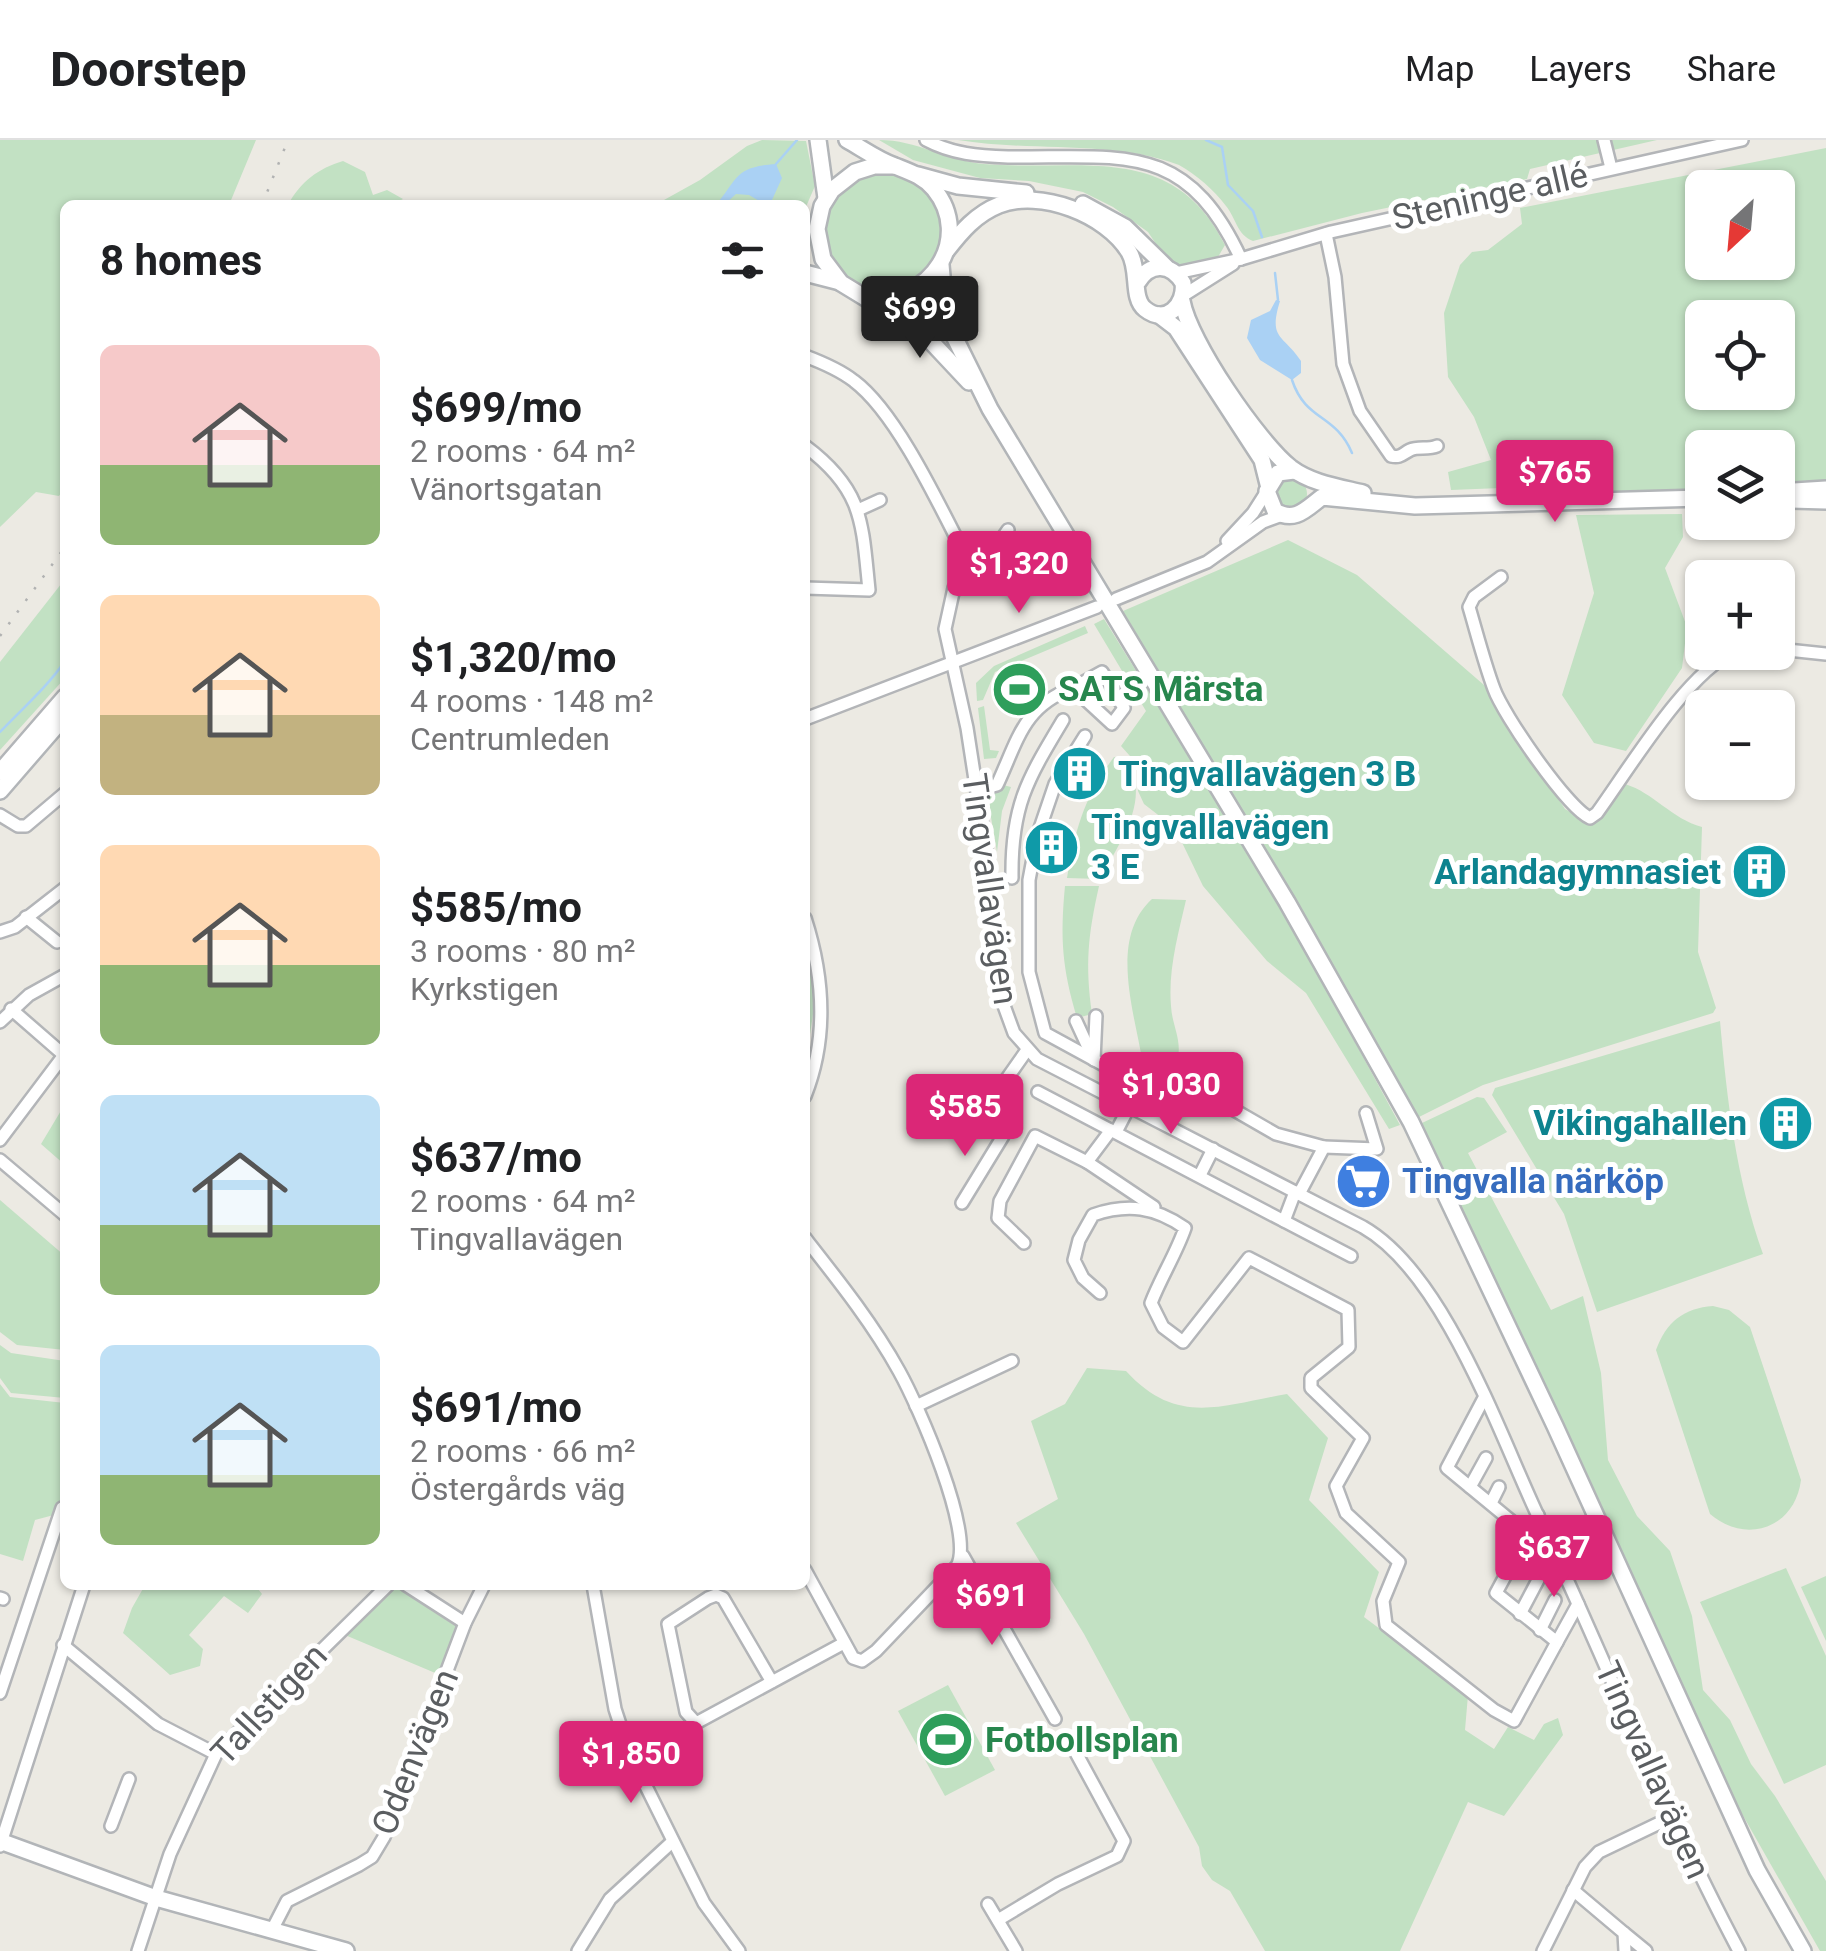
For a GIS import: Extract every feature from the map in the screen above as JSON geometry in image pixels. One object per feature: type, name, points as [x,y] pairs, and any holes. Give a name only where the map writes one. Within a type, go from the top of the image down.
[{"type":"main road","points":[[818,140],[826,198]]},
{"type":"main road","points":[[848,140],[918,175],[958,186],[1055,196],[1087,205],[1125,227],[1183,283],[1188,320],[1251,423],[1313,493],[1309,507]]},
{"type":"main road","points":[[862,140],[938,175],[982,188]]},
{"type":"main road","points":[[841,282],[823,259],[817,229],[826,198],[855,172],[874,166],[894,166]]},
{"type":"main road","points":[[918,175],[936,192],[947,214],[942,300],[946,320],[990,409],[1268,870],[1410,1122],[1555,1426],[1756,1870],[1803,1951]]},
{"type":"main road","points":[[866,296],[895,296],[922,286],[972,221],[996,206],[1025,200],[1055,204],[1084,214],[1116,236],[1136,268],[1136,294],[1149,312],[1175,310],[1183,298]]},
{"type":"main road","points":[[810,222],[820,214]]},
{"type":"main road","points":[[1138,282],[1149,270],[1171,270]]},
{"type":"main road","points":[[810,274],[841,282],[866,296],[938,347],[990,409]]},
{"type":"main road","points":[[1159,314],[1176,328],[1262,460],[1270,505],[1282,515],[1298,515],[1322,498],[1415,506],[1685,498]]},
{"type":"main road","points":[[1268,488],[1278,474],[1301,475],[1415,506]]},
{"type":"main road","points":[[1795,491],[1826,488]]},
{"type":"main road","points":[[1795,500],[1826,500]]},
{"type":"main road","points":[[0,772],[60,704]]},
{"type":"main road","points":[[0,792],[60,722]]},
{"type":"main road","points":[[1,1843],[156,1898],[346,1951]]},
{"type":"street","points":[[926,140],[952,152],[987,156],[1115,156],[1153,164],[1179,177],[1207,200],[1240,259]]},
{"type":"street","points":[[1604,140],[1611,168]]},
{"type":"street","name":"Steninge allé","points":[[1171,270],[1240,259],[1326,234],[1742,140]]},
{"type":"street","points":[[1326,234],[1335,276],[1342,360],[1360,411],[1391,456],[1437,446]]},
{"type":"street","name":"Steninge allé","points":[[1183,298],[1240,259]]},
{"type":"street","points":[[810,359],[854,381],[876,403],[918,466],[968,561],[999,543],[1008,530]]},
{"type":"street","points":[[810,451],[843,483],[858,510],[869,590],[810,588]]},
{"type":"street","points":[[1207,562],[1254,513],[1268,488]]},
{"type":"street","points":[[858,510],[880,500]]},
{"type":"street","points":[[1116,599],[1207,562],[1270,518],[1282,515]]},
{"type":"street","name":"Tingvallavägen","points":[[968,561],[954,588],[945,629],[990,877],[1003,1003],[1014,1033],[1037,1059],[1380,1237],[1401,1257],[1441,1314],[1484,1398],[1672,1817],[1739,1951]]},
{"type":"street","points":[[1501,577],[1474,596],[1469,607],[1495,692],[1562,794],[1584,816],[1590,818],[1597,812],[1694,681],[1707,670]]},
{"type":"street","points":[[810,717],[1097,606]]},
{"type":"street","points":[[1795,651],[1826,654]]},
{"type":"street","points":[[976,790],[996,785],[1028,718],[1049,697],[1102,672],[1124,708],[1112,724],[1074,688]]},
{"type":"street","points":[[1012,878],[1012,833],[1029,776],[1063,720]]},
{"type":"street","points":[[1085,736],[1056,784],[1037,836],[1029,880],[1029,972],[1045,1033],[1144,1087]]},
{"type":"street","points":[[0,815],[18,826],[26,826],[60,796]]},
{"type":"street","points":[[990,877],[1029,880]]},
{"type":"street","points":[[0,932],[11,930],[60,892]]},
{"type":"street","points":[[26,918],[58,942]]},
{"type":"street","points":[[810,941],[822,996],[820,1040],[810,1077]]},
{"type":"street","points":[[0,1022],[29,995],[60,977]]},
{"type":"street","points":[[12,1010],[60,1052]]},
{"type":"street","points":[[1094,1060],[1096,1016]]},
{"type":"street","points":[[1076,1021],[1094,1060]]},
{"type":"street","points":[[962,1203],[1002,1136],[982,1114],[1027,1050]]},
{"type":"street","points":[[0,1140],[60,1061]]},
{"type":"street","points":[[1087,1162],[1144,1087],[1153,1078],[1170,1074],[1276,1134],[1324,1148],[1377,1149],[1366,1113]]},
{"type":"street","points":[[1038,1092],[1351,1256]]},
{"type":"street","points":[[1024,1242],[998,1218],[1000,1200],[1035,1136],[1087,1162],[1184,1228],[1178,1250],[1151,1302],[1163,1327],[1183,1342],[1249,1258],[1348,1310],[1349,1347],[1312,1378],[1311,1388],[1363,1438],[1336,1486],[1346,1513],[1399,1562],[1383,1601],[1386,1625],[1494,1710],[1514,1721],[1578,1604]]},
{"type":"street","points":[[1284,1220],[1324,1148]]},
{"type":"street","points":[[1200,1175],[1213,1149]]},
{"type":"street","points":[[0,1160],[60,1211]]},
{"type":"street","points":[[1100,1294],[1083,1278],[1074,1260],[1093,1215],[1140,1207],[1163,1212]]},
{"type":"street","points":[[810,1245],[899,1371],[952,1496],[963,1556],[1055,1719]]},
{"type":"street","points":[[916,1406],[1012,1361]]},
{"type":"street","points":[[1484,1398],[1447,1468],[1528,1534]]},
{"type":"street","points":[[1470,1487],[1486,1458]]},
{"type":"street","points":[[1490,1503],[1499,1487]]},
{"type":"street","points":[[0,1692],[60,1514]]},
{"type":"street","points":[[1538,1515],[1496,1593],[1557,1642]]},
{"type":"street","points":[[810,1579],[857,1660],[869,1658],[963,1556]]},
{"type":"street","points":[[1520,1614],[1547,1563]]},
{"type":"street","points":[[1,1843],[82,1590]]},
{"type":"street","name":"Tallstigen","points":[[138,1951],[170,1854],[216,1754],[383,1590]]},
{"type":"street","points":[[414,1590],[465,1623]]},
{"type":"street","name":"Odenvägen","points":[[272,1930],[287,1901],[359,1865],[372,1856],[384,1838],[465,1623],[482,1590]]},
{"type":"street","points":[[593,1590],[615,1709],[629,1752],[704,1903],[739,1951]]},
{"type":"street","points":[[772,1682],[723,1598],[708,1598],[668,1624],[686,1712],[696,1722],[772,1682],[844,1643]]},
{"type":"street","points":[[1540,1630],[1555,1600]]},
{"type":"street","points":[[63,1645],[158,1724],[216,1754]]},
{"type":"street","points":[[998,1920],[1058,1884],[1117,1856],[1124,1841],[1068,1738]]},
{"type":"street","points":[[110,1826],[128,1779]]},
{"type":"street","points":[[1543,1951],[1585,1867],[1599,1852],[1672,1817]]},
{"type":"street","points":[[578,1951],[610,1899],[672,1842]]},
{"type":"street","points":[[1573,1890],[1646,1951]]},
{"type":"street","points":[[988,1904],[1016,1951]]},
{"type":"street","points":[[1624,1933],[1625,1951]]},
{"type":"green space","points":[[0,140],[256,140],[231,200],[60,200],[60,494],[36,492],[0,527]]},
{"type":"green space","points":[[762,140],[806,141],[815,186],[809,200],[664,200],[700,180],[747,146]]},
{"type":"green space","points":[[879,140],[906,143],[983,164],[1088,165],[1151,175],[1179,189],[1204,212],[1225,245],[1218,257],[1179,265],[1168,262],[1148,232],[1083,192],[1029,181],[980,178],[913,160]]},
{"type":"green space","points":[[958,140],[1657,140],[1530,169],[1527,179],[1362,213],[1253,241],[1240,230],[1216,194],[1179,165],[1127,152]]},
{"type":"green space","points":[[1826,148],[1826,480],[1795,482],[1795,430],[1685,430],[1685,489],[1618,494],[1575,485],[1451,490],[1448,472],[1491,460],[1474,417],[1448,377],[1444,313],[1460,265],[1472,252],[1488,250],[1522,224],[1520,208],[1685,176],[1685,280],[1795,280],[1795,170],[1714,170]]},
{"type":"green space","points":[[343,161],[365,172],[373,195],[387,190],[403,199],[291,200],[311,177]]},
{"type":"green space","points":[[884,173],[906,177],[925,190],[938,209],[942,231],[938,253],[925,272],[906,285],[884,289],[862,285],[843,272],[830,253],[826,231],[830,209],[843,190],[862,177]]},
{"type":"green space","points":[[1290,477],[1302,482],[1307,494],[1302,506],[1290,511],[1278,506],[1273,494],[1278,482]]},
{"type":"green space","points":[[1682,514],[1683,537],[1665,568],[1685,622],[1682,668],[1626,751],[1594,743],[1562,695],[1594,593],[1576,515]]},
{"type":"green space","points":[[1288,540],[1357,575],[1484,685],[1565,809],[1593,825],[1625,784],[1702,827],[1698,952],[1716,1008],[1713,1013],[1483,1085],[1419,1117],[1123,611]]},
{"type":"green space","points":[[60,585],[60,684],[0,750],[0,662]]},
{"type":"green space","points":[[1104,619],[1279,902],[1400,1125],[1389,1129],[1306,993],[1267,961],[1203,886],[1175,828],[1144,804],[1138,791],[1138,765],[1121,746],[1146,711],[1094,624]]},
{"type":"green space","points":[[1085,626],[1088,633],[995,672],[983,700],[977,701],[976,683],[994,666]]},
{"type":"green space","points":[[984,706],[990,750],[999,751],[996,758],[984,759],[978,708]]},
{"type":"green space","points":[[1114,757],[1125,760],[1133,774],[1135,805],[1130,821],[1100,879],[1067,878],[1082,814]]},
{"type":"green space","points":[[1003,785],[1011,787],[1002,811],[997,852],[988,800]]},
{"type":"green space","points":[[1065,886],[1099,886],[1089,950],[1092,1014],[1077,1018],[1064,953]]},
{"type":"green space","points":[[1152,899],[1186,900],[1171,979],[1179,1054],[1177,1061],[1143,1065],[1128,978],[1128,955],[1139,915]]},
{"type":"green space","points":[[810,973],[815,1001],[810,1034]]},
{"type":"green space","points":[[1720,1021],[1734,1139],[1763,1254],[1597,1312],[1564,1214],[1492,1095],[1495,1088]]},
{"type":"green space","points":[[1477,1097],[1484,1098],[1507,1132],[1468,1153],[1551,1310],[1583,1296],[1601,1373],[1608,1460],[1637,1516],[1670,1551],[1692,1616],[1703,1690],[1730,1720],[1751,1764],[1826,1881],[1826,1951],[1820,1951],[1737,1805],[1422,1123]]},
{"type":"green space","points":[[60,1112],[60,1161],[41,1144]]},
{"type":"green space","points":[[0,1200],[60,1252],[60,1349],[17,1345],[0,1332]]},
{"type":"green space","points":[[1713,1306],[1729,1310],[1750,1327],[1801,1480],[1789,1510],[1767,1527],[1753,1530],[1739,1529],[1710,1514],[1656,1350],[1677,1318]]},
{"type":"green space","points":[[0,1345],[11,1353],[60,1360],[60,1398],[11,1393],[0,1378]]},
{"type":"green space","points":[[1087,1368],[1126,1371],[1145,1389],[1182,1406],[1221,1406],[1287,1394],[1328,1438],[1309,1500],[1379,1572],[1364,1617],[1468,1695],[1465,1730],[1494,1749],[1508,1727],[1534,1740],[1544,1724],[1558,1718],[1563,1735],[1504,1816],[1468,1802],[1400,1951],[1265,1951],[1230,1891],[1212,1880],[1202,1866],[1199,1847],[1084,1634],[1016,1523],[1058,1499],[1031,1421],[1065,1404]]},
{"type":"green space","points":[[0,1384],[10,1397],[60,1402],[60,1513],[35,1520],[23,1561],[0,1554]]},
{"type":"green space","points":[[1786,1568],[1826,1656],[1826,1765],[1784,1784],[1700,1602]]},
{"type":"green space","points":[[1826,1576],[1826,1641],[1801,1587]]},
{"type":"green space","points":[[142,1590],[259,1590],[262,1594],[248,1613],[224,1596],[189,1635],[203,1649],[200,1666],[170,1675],[123,1633]]},
{"type":"green space","points":[[393,1590],[401,1590],[457,1627],[440,1675],[345,1635]]},
{"type":"green space","name":"Fotbollsplan","points":[[948,1685],[995,1770],[945,1796],[898,1711]]},
{"type":"water","points":[[776,164],[782,178],[772,200],[736,194],[729,200],[720,200],[745,171]]},
{"type":"water","points":[[1276,300],[1280,301],[1276,323],[1279,335],[1301,361],[1301,373],[1292,380],[1260,360],[1247,338],[1251,320],[1270,311]]},
{"type":"waterway","points":[[776,164],[797,140]]},
{"type":"waterway","points":[[1206,140],[1222,147],[1228,185],[1253,211],[1262,237]]},
{"type":"waterway","points":[[1275,273],[1278,300]]},
{"type":"waterway","points":[[1292,380],[1305,404],[1337,431],[1352,453]]},
{"type":"waterway","points":[[0,732],[60,667]]},
{"type":"railway","points":[[264,200],[288,140]]},
{"type":"railway","points":[[0,636],[60,554]]},
{"type":"place","name":"SATS Märsta","points":[[1019,689]]},
{"type":"place","name":"Tingvallavägen 3 B","points":[[1079,774]]},
{"type":"place","name":"Tingvallavägen 3 E","points":[[1052,847]]},
{"type":"place","name":"Arlandagymnasiet","points":[[1760,872]]},
{"type":"place","name":"Vikingahallen","points":[[1786,1123]]},
{"type":"place","name":"Tingvalla närköp","points":[[1363,1181]]},
{"type":"place","name":"Fotbollsplan","points":[[946,1740]]}]
